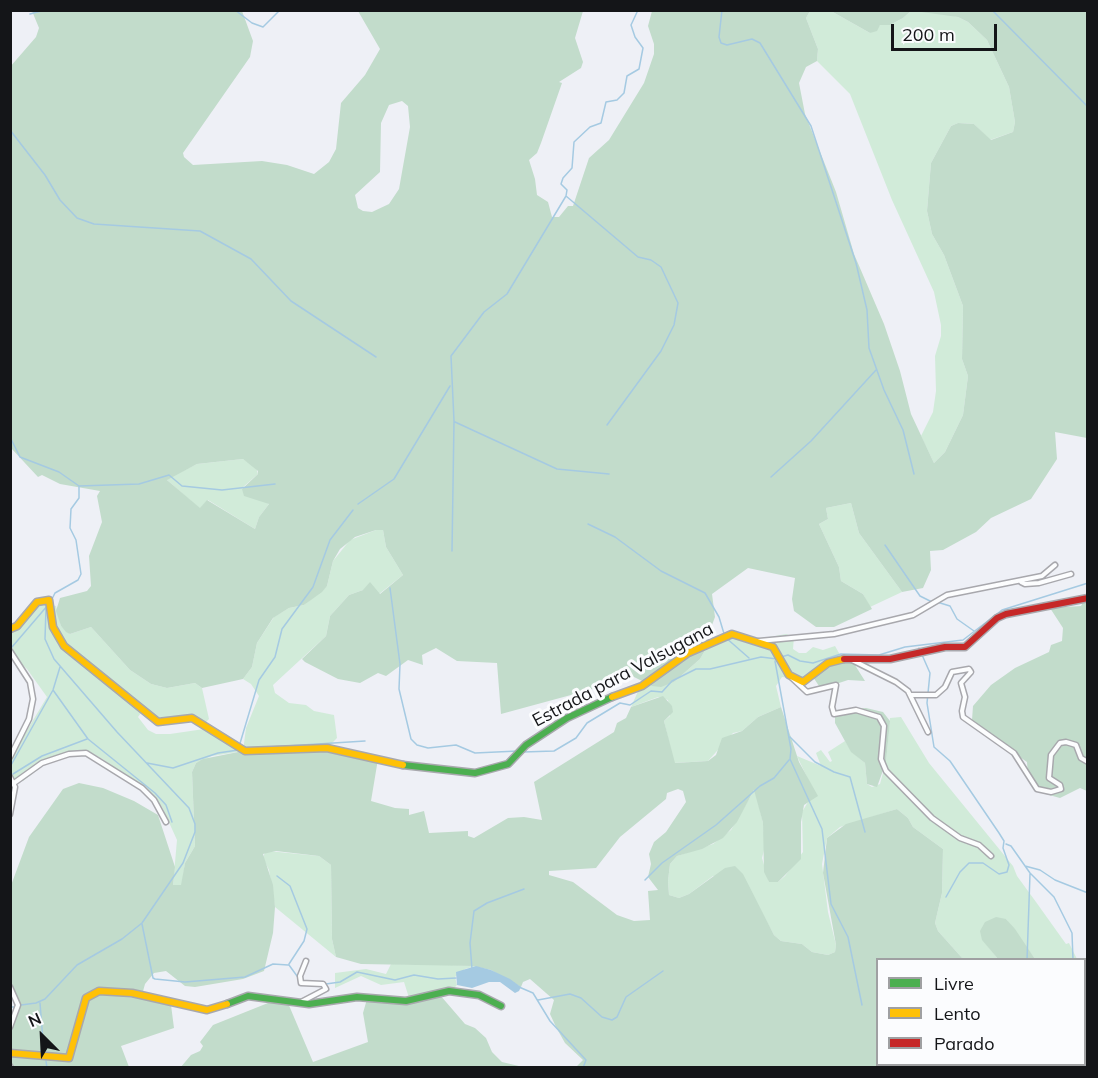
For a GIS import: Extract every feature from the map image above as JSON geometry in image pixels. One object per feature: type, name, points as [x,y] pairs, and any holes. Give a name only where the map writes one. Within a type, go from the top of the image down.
[{"type":"street","points":[[752,641],[827,635],[858,629],[913,615],[947,595],[1042,576],[1054,565]]},
{"type":"street","points":[[1020,581],[1025,584],[1039,583],[1071,574]]},
{"type":"street","points":[[792,678],[803,681],[832,661],[900,658],[945,647],[965,648],[997,618],[1006,614],[1088,598]]},
{"type":"street","name":"Estrada para Valsugana","points":[[10,629],[17,626],[37,602],[49,600],[52,604],[53,627],[64,646],[152,719],[158,722],[192,718],[245,751],[327,748],[363,754],[410,767],[460,773],[489,771],[508,764],[530,742],[567,718],[599,702],[642,686],[702,646],[734,634],[776,650],[792,678]]},
{"type":"street","points":[[10,651],[30,682],[33,699],[29,718],[10,757]]},
{"type":"street","points":[[851,660],[896,682],[911,695],[928,732]]},
{"type":"street","points":[[911,695],[936,695],[945,687],[952,672],[969,669],[971,672],[962,683],[965,697],[963,717],[1014,753],[1037,789],[1051,792],[1061,789],[1050,778],[1051,756],[1060,743],[1076,745],[1081,758],[1088,762]]},
{"type":"street","points":[[792,678],[807,692],[836,685],[832,707],[834,714],[856,710],[879,717],[884,726],[881,759],[886,771],[932,818],[960,838],[980,845],[991,856]]},
{"type":"street","points":[[14,783],[42,763],[69,754],[87,753],[142,788],[157,803],[166,822]]},
{"type":"street","points":[[10,777],[14,783],[10,814]]},
{"type":"street","points":[[297,1003],[326,989],[323,984],[301,983],[300,976],[306,961]]},
{"type":"street","points":[[10,987],[18,1005],[10,1027]]},
{"type":"street","points":[[10,1053],[56,1059],[69,1058],[86,998],[92,992],[132,993],[207,1010],[216,1009],[248,996],[318,1004],[357,998],[406,1001],[449,991],[478,995],[501,1006]]},
{"type":"green space","points":[[32,11],[242,11],[253,41],[250,57],[183,153],[184,157],[193,165],[262,161],[287,165],[314,174],[329,162],[336,149],[341,103],[365,75],[380,49],[358,11],[583,11],[575,38],[583,62],[581,68],[559,82],[562,83],[541,143],[537,153],[529,160],[537,195],[548,202],[552,217],[559,217],[568,206],[573,206],[589,158],[609,140],[644,83],[654,54],[654,44],[648,26],[652,11],[810,11],[806,18],[818,49],[817,61],[806,67],[799,83],[805,114],[836,192],[854,254],[884,324],[900,371],[911,414],[934,463],[945,452],[963,415],[968,376],[962,359],[963,306],[944,255],[932,234],[927,211],[931,163],[951,126],[958,123],[974,124],[991,140],[1013,132],[1015,122],[1009,87],[987,40],[968,22],[958,17],[914,11],[1087,11],[1087,438],[1055,432],[1057,459],[1031,499],[991,518],[976,532],[943,550],[930,551],[931,570],[923,588],[902,592],[859,533],[851,503],[826,508],[828,519],[819,524],[839,567],[841,581],[863,594],[872,609],[834,627],[816,627],[794,611],[792,599],[795,578],[748,568],[712,594],[715,617],[706,641],[710,642],[700,659],[674,682],[661,687],[652,686],[624,672],[593,689],[501,714],[497,663],[457,661],[436,648],[422,655],[423,665],[408,660],[386,676],[378,673],[360,683],[338,679],[305,662],[302,659],[326,636],[330,616],[349,595],[363,590],[370,582],[380,594],[403,575],[386,547],[383,530],[355,537],[340,549],[333,561],[327,586],[322,592],[304,605],[289,608],[273,618],[257,643],[252,667],[243,679],[202,688],[195,683],[167,688],[151,684],[130,670],[91,627],[70,634],[66,632],[61,626],[56,611],[60,598],[87,591],[91,586],[89,556],[102,522],[97,496],[100,491],[60,484],[42,475],[38,477],[11,448],[10,67],[36,37],[39,28]],"holes":[[[402,101],[408,106],[410,127],[399,189],[389,204],[372,212],[363,211],[358,208],[355,195],[380,172],[381,123],[389,105]],[[243,459],[258,471],[258,474],[242,489],[244,496],[269,504],[259,517],[255,529],[207,500],[200,508],[167,480],[197,464]]]},
{"type":"green space","points":[[810,11],[831,11],[870,33],[880,25],[890,25],[911,11],[939,12],[958,17],[968,22],[987,40],[1009,87],[1015,122],[1013,132],[990,140],[974,124],[958,123],[951,126],[931,163],[927,211],[932,234],[944,255],[963,306],[962,359],[968,376],[963,415],[945,452],[934,463],[921,436],[933,412],[936,391],[935,356],[941,336],[934,292],[892,200],[850,94],[817,61],[818,49],[806,18]]},
{"type":"green space","points":[[831,11],[911,11],[890,25],[880,25],[877,31],[870,33]]},
{"type":"green space","points":[[243,459],[256,467],[258,474],[242,488],[269,504],[259,517],[255,529],[208,500],[200,509],[166,479],[197,464]]},
{"type":"green space","points":[[851,503],[859,533],[902,592],[870,607],[863,594],[841,581],[839,567],[819,524],[828,519],[826,508]]},
{"type":"green space","points":[[376,530],[383,530],[386,547],[403,575],[379,594],[363,590],[349,595],[330,616],[326,636],[273,685],[275,693],[289,703],[306,705],[314,711],[334,715],[337,738],[328,747],[243,751],[246,728],[259,696],[251,684],[243,679],[252,667],[257,643],[274,617],[289,608],[304,605],[327,586],[333,561],[350,540]]},
{"type":"green space","points":[[1087,594],[1087,791],[1080,788],[1060,798],[1042,793],[1033,787],[1028,777],[1027,762],[969,722],[972,720],[973,706],[991,685],[1015,668],[1049,652],[1051,645],[1062,641],[1063,628],[1050,608],[1081,606]]},
{"type":"green space","points":[[36,602],[56,606],[61,626],[70,634],[91,627],[130,670],[151,684],[167,688],[195,683],[202,688],[209,719],[206,722],[187,718],[152,717],[143,710],[138,717],[148,730],[156,734],[170,734],[211,728],[234,748],[243,751],[212,756],[196,763],[192,772],[195,846],[185,863],[182,885],[173,885],[177,840],[162,807],[154,797],[104,760],[92,753],[65,754],[41,767],[23,781],[17,781],[12,777],[11,757],[47,697],[27,669],[11,655],[11,625],[13,628],[21,623],[27,607]]},
{"type":"green space","points":[[739,632],[759,639],[786,634],[794,637],[793,649],[799,653],[806,653],[813,647],[823,650],[835,646],[843,660],[808,680],[782,677],[776,686],[781,707],[758,717],[742,731],[733,733],[708,761],[674,763],[664,721],[670,716],[668,700],[658,697],[631,707],[640,687],[674,682],[700,659],[710,642]]},
{"type":"green space","points":[[848,660],[853,662],[865,681],[848,680],[821,689],[813,677],[834,662]]},
{"type":"green space","points":[[663,696],[672,706],[673,712],[664,721],[675,763],[708,761],[716,755],[722,738],[742,731],[758,717],[781,707],[799,762],[818,796],[804,805],[801,822],[801,859],[778,882],[769,882],[764,872],[763,823],[754,790],[737,822],[723,838],[702,849],[677,856],[670,864],[669,895],[679,898],[689,894],[725,868],[735,866],[743,874],[774,935],[781,941],[802,944],[812,952],[828,955],[835,952],[836,945],[823,873],[827,838],[846,824],[897,809],[908,818],[913,827],[943,849],[942,893],[935,923],[938,931],[962,958],[876,958],[876,1066],[1086,1066],[1086,1018],[1087,1067],[576,1067],[583,1060],[565,1043],[556,1027],[550,1014],[554,1000],[530,979],[523,982],[521,987],[491,970],[473,966],[361,964],[336,957],[332,939],[331,865],[319,856],[276,851],[263,854],[273,885],[275,907],[273,933],[264,971],[243,979],[195,987],[185,986],[166,971],[154,973],[145,984],[142,995],[171,1005],[174,1028],[121,1046],[129,1067],[11,1067],[11,1026],[15,1018],[16,1004],[10,989],[10,888],[29,837],[63,789],[79,783],[103,788],[134,801],[158,815],[175,867],[173,885],[181,885],[185,863],[195,846],[192,772],[196,763],[203,759],[243,751],[328,747],[378,759],[371,801],[395,808],[409,809],[409,815],[424,811],[429,833],[468,831],[468,836],[474,838],[508,818],[524,817],[542,820],[534,782],[614,732],[617,723],[626,718],[631,707]],"holes":[[[678,789],[683,791],[686,802],[666,832],[654,842],[649,854],[651,864],[648,877],[658,890],[648,891],[650,920],[634,921],[617,915],[573,882],[549,875],[549,871],[596,868],[620,837],[666,799],[667,793]]]},
{"type":"green space","points":[[866,708],[883,712],[890,721],[886,762],[877,787],[867,784],[865,763],[851,752],[835,723],[835,716],[843,716],[852,709]]},
{"type":"green space","points":[[901,717],[929,763],[1013,866],[1017,876],[1066,944],[1069,943],[1076,958],[1034,958],[1006,919],[983,940],[997,958],[962,958],[938,931],[935,923],[942,893],[943,849],[913,827],[908,818],[897,809],[840,827],[827,838],[822,864],[828,912],[836,945],[835,952],[828,955],[812,952],[802,944],[781,941],[774,935],[748,887],[713,876],[689,894],[679,898],[669,895],[670,864],[677,856],[713,844],[731,830],[755,789],[763,823],[765,846],[762,858],[769,882],[778,882],[803,852],[802,812],[814,792],[797,756],[821,766],[816,753],[821,750],[830,762],[832,761],[828,752],[845,741],[852,752],[865,763],[867,784],[872,787],[880,784],[886,762],[890,718]]},
{"type":"green space","points":[[265,852],[319,856],[331,865],[332,939],[336,957],[275,907],[269,870],[263,858]]},
{"type":"green space","points":[[996,917],[1006,919],[1034,958],[997,958],[982,940],[980,931],[985,922]]},
{"type":"green space","points":[[391,964],[476,966],[465,969],[455,977],[457,985],[447,995],[411,1004],[404,982],[381,985],[361,976],[335,988],[335,973],[366,969],[386,974]]},
{"type":"green space","points":[[440,995],[465,1024],[475,1028],[486,1038],[492,1052],[502,1062],[523,1067],[180,1068],[191,1055],[200,1051],[203,1046],[200,1042],[213,1025],[273,1001],[288,1003],[313,1062],[368,1042],[363,1013],[367,999],[411,1004]]},
{"type":"water","points":[[476,966],[510,979],[521,987],[519,991],[515,993],[500,982],[489,982],[472,988],[457,985],[456,972]]},
{"type":"waterway","points":[[30,14],[45,10]]},
{"type":"waterway","points":[[235,10],[252,23],[263,27],[280,10]]},
{"type":"waterway","points":[[607,425],[661,351],[674,325],[678,303],[661,267],[651,260],[638,257],[566,196],[567,190],[561,184],[572,168],[574,142],[590,127],[601,123],[606,102],[617,100],[624,93],[627,76],[639,69],[643,48],[635,37],[631,25],[638,10]]},
{"type":"waterway","points":[[722,10],[719,37],[721,43],[727,45],[752,39],[760,43],[811,126],[856,263],[867,310],[869,348],[884,390],[903,430],[914,474]]},
{"type":"waterway","points":[[992,10],[1088,107]]},
{"type":"waterway","points":[[10,130],[45,175],[60,200],[77,218],[94,224],[200,231],[251,259],[291,301],[376,357]]},
{"type":"waterway","points":[[452,551],[454,421],[451,356],[484,312],[507,294],[566,196]]},
{"type":"waterway","points":[[771,477],[811,441],[876,370]]},
{"type":"waterway","points":[[358,504],[394,479],[450,386]]},
{"type":"waterway","points":[[455,422],[557,469],[609,474]]},
{"type":"waterway","points":[[10,437],[20,457],[59,472],[79,486],[139,484],[169,475],[182,486],[222,490],[275,484]]},
{"type":"waterway","points":[[52,599],[55,593],[78,580],[81,574],[76,540],[70,528],[71,509],[79,498],[79,487]]},
{"type":"waterway","points":[[238,750],[259,680],[275,657],[282,629],[313,587],[330,540],[353,510]]},
{"type":"waterway","points":[[588,524],[615,537],[661,571],[705,593],[719,617],[725,637],[749,658]]},
{"type":"waterway","points":[[885,545],[920,596],[932,602]]},
{"type":"waterway","points":[[781,657],[788,655],[800,661],[813,663],[841,654],[879,655],[905,647],[963,640],[1002,610],[1088,583]]},
{"type":"waterway","points":[[390,588],[400,664],[399,689],[411,739],[417,745],[428,748],[456,745],[475,753],[518,751]]},
{"type":"waterway","points":[[937,602],[950,606],[957,619],[974,631]]},
{"type":"waterway","points":[[12,647],[48,605]]},
{"type":"waterway","points":[[21,1005],[45,999],[77,965],[122,939],[142,923],[183,863],[195,832],[195,824],[189,808],[117,732],[54,659],[45,639],[46,608]]},
{"type":"waterway","points":[[919,648],[930,673],[927,703],[934,747],[950,761],[999,833],[1004,841],[1003,848],[1009,865],[1007,872],[999,874],[983,863],[969,863],[960,872],[946,897]]},
{"type":"waterway","points":[[523,752],[554,751],[576,738],[587,723],[620,703],[630,705],[651,691],[662,692],[672,681],[696,669],[710,669],[761,657],[777,659]]},
{"type":"waterway","points":[[775,661],[791,749],[790,759],[822,829],[831,904],[848,937],[862,1005]]},
{"type":"waterway","points":[[10,767],[53,690],[60,667]]},
{"type":"waterway","points":[[53,690],[88,739],[155,793],[166,805],[172,822]]},
{"type":"waterway","points":[[790,737],[815,762],[850,777],[865,832]]},
{"type":"waterway","points":[[13,774],[42,756],[87,739]]},
{"type":"waterway","points":[[270,747],[365,741]]},
{"type":"waterway","points":[[147,763],[173,768],[218,753],[238,750]]},
{"type":"waterway","points":[[645,880],[662,863],[716,825],[760,786],[774,778],[789,760]]},
{"type":"waterway","points":[[1006,844],[1011,846],[1030,873],[1054,897],[1072,933],[1073,958]]},
{"type":"waterway","points":[[1025,866],[1040,870],[1055,880],[1088,893]]},
{"type":"waterway","points":[[1027,958],[1030,874]]},
{"type":"waterway","points":[[277,876],[290,886],[307,929],[304,941],[289,964]]},
{"type":"waterway","points":[[472,969],[470,943],[474,911],[487,903],[524,889]]},
{"type":"waterway","points":[[142,924],[155,979],[185,982],[245,977],[273,964],[288,965]]},
{"type":"waterway","points":[[289,965],[297,976]]},
{"type":"waterway","points":[[538,1000],[570,994],[581,998],[602,1017],[612,1020],[617,1017],[626,997],[663,971]]},
{"type":"waterway","points":[[326,984],[340,982],[357,972],[395,980],[414,975],[438,979],[456,978]]},
{"type":"waterway","points":[[302,981],[318,982]]},
{"type":"waterway","points":[[519,987],[533,993],[550,1021],[586,1060],[583,1068]]},
{"type":"waterway","points":[[40,1003],[44,1054]]},
{"type":"waterway","points":[[10,1007],[15,1007]]},
{"type":"waterway","points":[[46,1061],[47,1068]]},
{"type":"traffic: fast","points":[[403,765],[475,773],[508,764],[526,745],[567,718],[612,697]]},
{"type":"traffic: fast","points":[[227,1004],[248,996],[309,1004],[357,997],[406,1001],[449,991],[479,995],[501,1006]]},
{"type":"traffic: slow","points":[[10,629],[17,626],[37,602],[49,600],[53,627],[64,646],[158,722],[192,718],[245,751],[327,748],[403,765]]},
{"type":"traffic: slow","points":[[612,697],[642,686],[688,653],[732,634],[773,647],[789,675],[803,682],[828,663],[844,659]]},
{"type":"traffic: slow","points":[[10,1053],[69,1058],[86,998],[99,991],[132,993],[207,1010],[227,1004]]},
{"type":"traffic: jam","points":[[844,659],[890,659],[945,647],[965,647],[997,618],[1006,614],[1088,598]]}]
